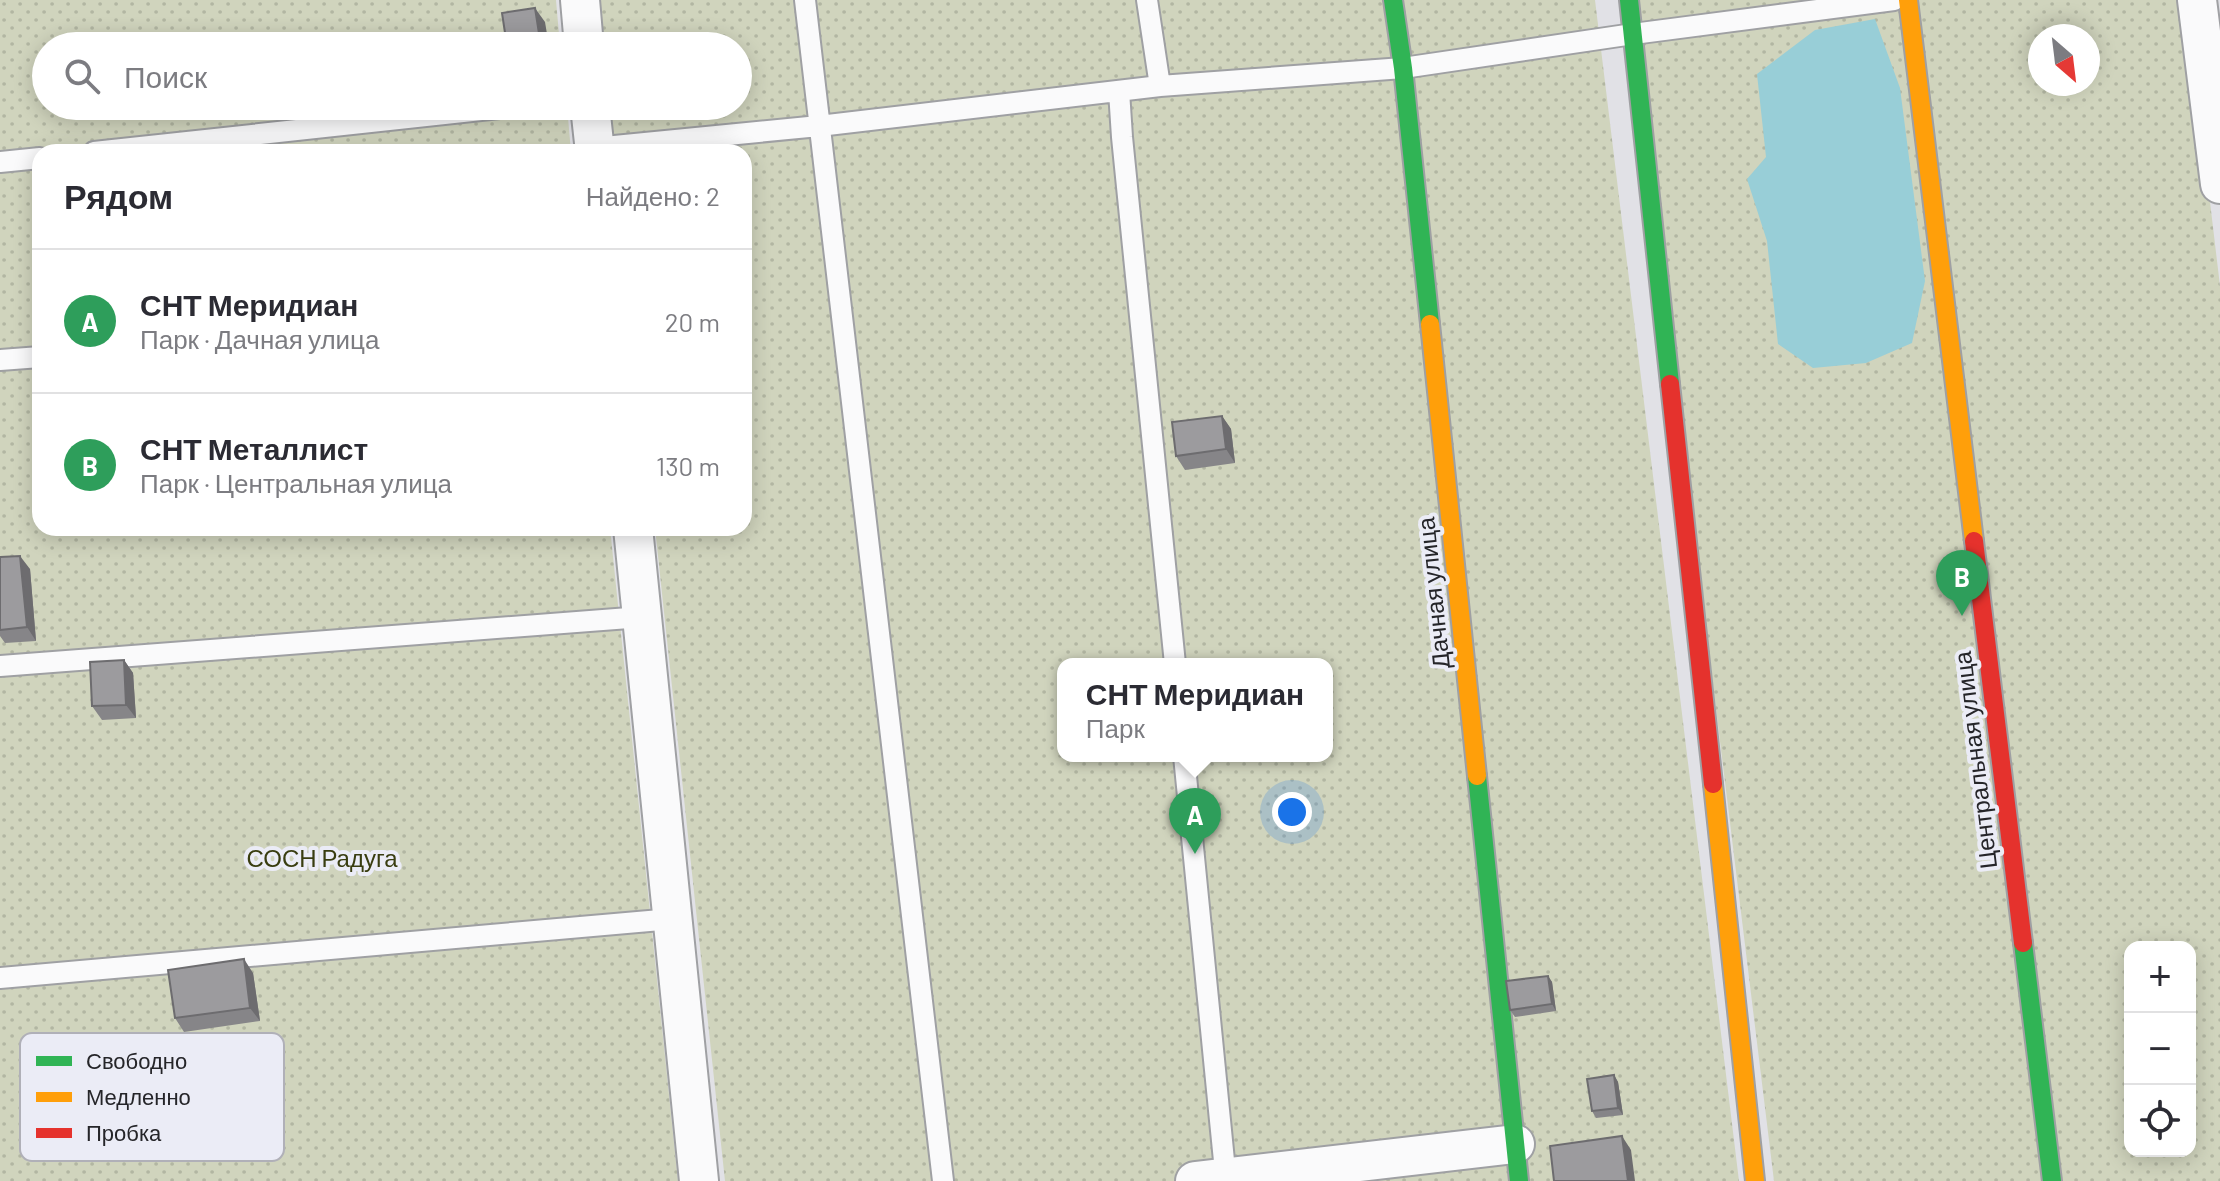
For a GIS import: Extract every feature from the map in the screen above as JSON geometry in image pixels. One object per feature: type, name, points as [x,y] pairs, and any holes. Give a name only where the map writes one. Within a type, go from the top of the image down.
[{"type":"street","points":[[580,0],[583,32]]},
{"type":"street","name":"Дачная улица","points":[[1393,0],[1403,68],[1519,1181]]},
{"type":"street","points":[[1629,0],[1755,1181]]},
{"type":"street","name":"Центральная улица","points":[[1908,0],[2052,1181]]},
{"type":"street","points":[[2197,0],[2220,184]]},
{"type":"street","points":[[592,120],[594,144]]},
{"type":"street","points":[[634,536],[699,1181]]},
{"type":"street","points":[[1216,1180],[1515,1144]]},
{"type":"lane","points":[[805,0],[943,1181]]},
{"type":"lane","points":[[1147,0],[1160,86]]},
{"type":"lane","points":[[651,144],[1160,86],[1403,68],[1894,0]]},
{"type":"lane","points":[[1119,91],[1174,658]]},
{"type":"lane","points":[[168,144],[390,120]]},
{"type":"lane","points":[[0,162],[32,159]]},
{"type":"lane","points":[[0,360],[32,358]]},
{"type":"lane","points":[[0,666],[642,617]]},
{"type":"lane","points":[[1184,762],[1216,1180]]},
{"type":"lane","points":[[0,978],[672,919]]},
{"type":"green space","name":"СОСН Радуга","points":[[0,0],[556,0],[559,32],[32,32],[32,120],[568,120],[570,144],[32,144],[32,536],[611,536],[678,1181],[0,1181]]},
{"type":"green space","points":[[598,0],[1595,0],[1739,1181],[725,1181],[656,536],[752,536],[752,144],[614,144],[612,120],[752,120],[752,32],[601,32]]},
{"type":"green space","points":[[1629,0],[2186,0],[2220,286],[2220,1181],[1774,1181]]},
{"type":"water","points":[[1875,19],[1900,88],[1925,281],[1912,343],[1866,363],[1813,368],[1778,344],[1767,241],[1747,179],[1766,157],[1757,74],[1815,30]]},
{"type":"building","points":[[535,8],[539,32],[505,32],[502,13]]},
{"type":"building","points":[[1222,416],[1226,449],[1176,456],[1172,422]]},
{"type":"building","points":[[20,556],[27,627],[0,630],[0,557]]},
{"type":"building","points":[[124,660],[126,705],[92,706],[90,662]]},
{"type":"building","points":[[244,959],[250,1008],[175,1018],[168,970]]},
{"type":"building","points":[[1548,976],[1552,1004],[1510,1010],[1506,981]]},
{"type":"building","points":[[1614,1075],[1618,1108],[1592,1111],[1587,1079]]},
{"type":"building","points":[[1622,1136],[1628,1181],[1554,1181],[1550,1146]]},
{"type":"traffic: fast","points":[[1393,0],[1430,324]]},
{"type":"traffic: fast","points":[[1629,0],[1670,384]]},
{"type":"traffic: fast","points":[[1477,776],[1519,1181]]},
{"type":"traffic: fast","points":[[2023,943],[2052,1181]]},
{"type":"traffic: slow","points":[[1908,0],[1974,541]]},
{"type":"traffic: slow","points":[[1430,324],[1477,776]]},
{"type":"traffic: slow","points":[[1713,784],[1755,1181]]},
{"type":"traffic: jam","points":[[1670,384],[1713,784]]},
{"type":"traffic: jam","points":[[1974,541],[2023,943]]},
{"type":"place","name":"СНТ Металлист","points":[[1962,616]]},
{"type":"place","name":"СНТ Меридиан","points":[[1195,854]]}]
